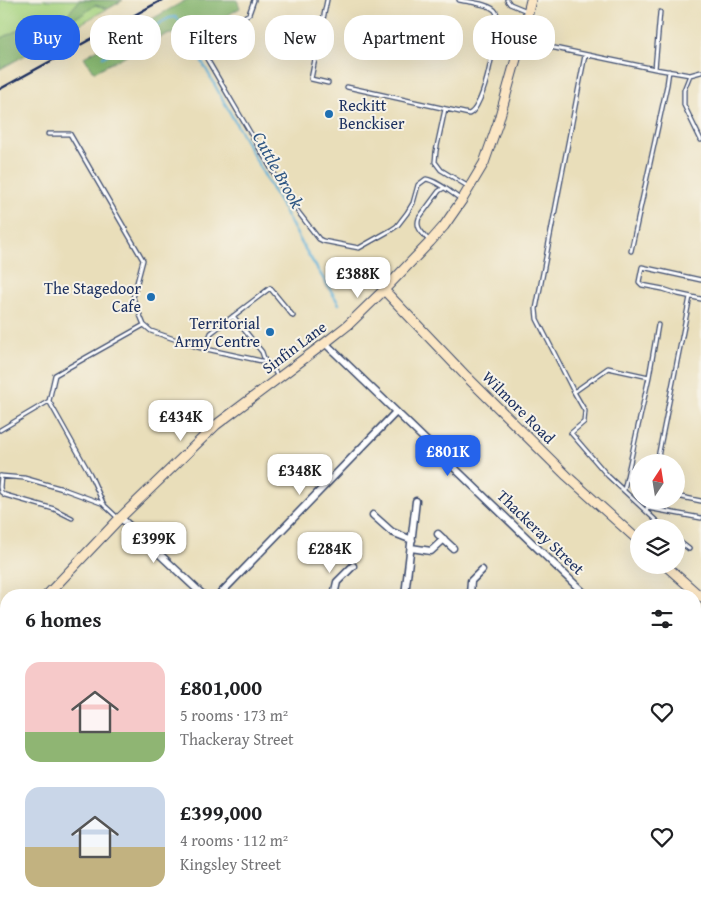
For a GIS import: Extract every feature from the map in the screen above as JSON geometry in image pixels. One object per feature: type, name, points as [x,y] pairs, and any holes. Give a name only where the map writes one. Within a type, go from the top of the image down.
[{"type":"street","name":"Sinfin Lane","points":[[527,15],[531,0]]},
{"type":"street","name":"Sinfin Lane","points":[[53,589],[120,518],[216,425],[348,325],[430,242],[462,200],[484,163],[496,131],[516,60]]},
{"type":"street","name":"Wilmore Road","points":[[384,290],[466,376],[567,476],[630,533]]},
{"type":"street","name":"Thackeray Street","points":[[325,343],[580,589]]},
{"type":"street","points":[[225,589],[396,412]]},
{"type":"street","points":[[406,589],[416,501]]},
{"type":"street","points":[[373,515],[392,532],[412,544],[431,551],[441,536],[453,548]]},
{"type":"street","points":[[120,518],[197,589]]},
{"type":"street","points":[[335,589],[337,582],[353,566]]},
{"type":"street","points":[[470,589],[471,581],[482,570]]},
{"type":"street","points":[[675,574],[692,589]]},
{"type":"lane","points":[[254,0],[249,14],[204,41],[204,52],[240,118],[292,204],[319,239],[359,248],[397,226],[413,203],[418,185],[426,179],[430,179],[462,200]]},
{"type":"lane","points":[[327,0],[311,79],[328,83]]},
{"type":"lane","points":[[347,87],[469,114],[477,106],[485,84],[498,21],[497,13],[489,6],[460,0]]},
{"type":"lane","points":[[507,0],[510,4],[528,12]]},
{"type":"lane","points":[[655,69],[660,12]]},
{"type":"lane","points":[[555,48],[690,75],[701,72]]},
{"type":"lane","points":[[585,55],[536,309],[537,319],[574,392],[586,411],[584,422],[571,433],[608,476],[656,519]]},
{"type":"lane","points":[[631,251],[669,71]]},
{"type":"lane","points":[[690,75],[684,90],[684,105],[701,140]]},
{"type":"lane","points":[[445,109],[435,162],[441,170],[470,188]]},
{"type":"lane","points":[[48,134],[70,134],[143,260],[133,298],[144,325],[151,331],[204,348],[266,362],[271,365],[278,377]]},
{"type":"lane","points":[[430,242],[418,226],[419,218],[439,191],[444,188]]},
{"type":"lane","points":[[701,280],[642,267],[640,282],[642,285],[701,299]]},
{"type":"lane","points":[[204,348],[211,333],[270,288],[293,316]]},
{"type":"lane","points":[[659,454],[690,297]]},
{"type":"lane","points":[[233,316],[262,352],[266,362]]},
{"type":"lane","points":[[624,490],[649,377],[658,324]]},
{"type":"lane","points":[[104,504],[90,474],[49,401],[55,376],[144,325]]},
{"type":"lane","points":[[574,392],[608,368],[649,377]]},
{"type":"lane","points":[[0,430],[49,401]]},
{"type":"lane","points":[[72,518],[54,509],[5,495],[1,492],[0,476],[24,478],[64,489],[104,504],[120,518]]},
{"type":"lane","points":[[685,498],[701,501]]},
{"type":"lane","points":[[647,510],[701,518]]},
{"type":"lane","points":[[685,546],[689,549]]},
{"type":"green space","points":[[0,0],[123,0],[96,15],[90,15],[90,19],[80,24],[80,15],[15,15],[16,60],[0,69]]},
{"type":"green space","points":[[80,0],[123,0],[108,9],[95,5],[80,15],[67,15]]},
{"type":"green space","points":[[186,0],[237,0],[240,8],[228,15],[171,15],[171,34],[161,37],[161,15],[159,15]]},
{"type":"green space","points":[[15,31],[16,60],[0,69],[0,39]]},
{"type":"green space","points":[[90,54],[90,60],[117,60],[94,72],[84,57]]},
{"type":"waterway","name":"Cuttle Brook","points":[[161,23],[171,18]]},
{"type":"waterway","name":"Cuttle Brook","points":[[201,60],[305,249],[339,304]]},
{"type":"railway","points":[[0,89],[162,0]]},
{"type":"place","name":"Reckitt Benckiser","points":[[329,114]]},
{"type":"place","name":"The Stagedoor Cafe","points":[[151,297]]},
{"type":"place","name":"Territorial Army Centre","points":[[270,332]]}]
